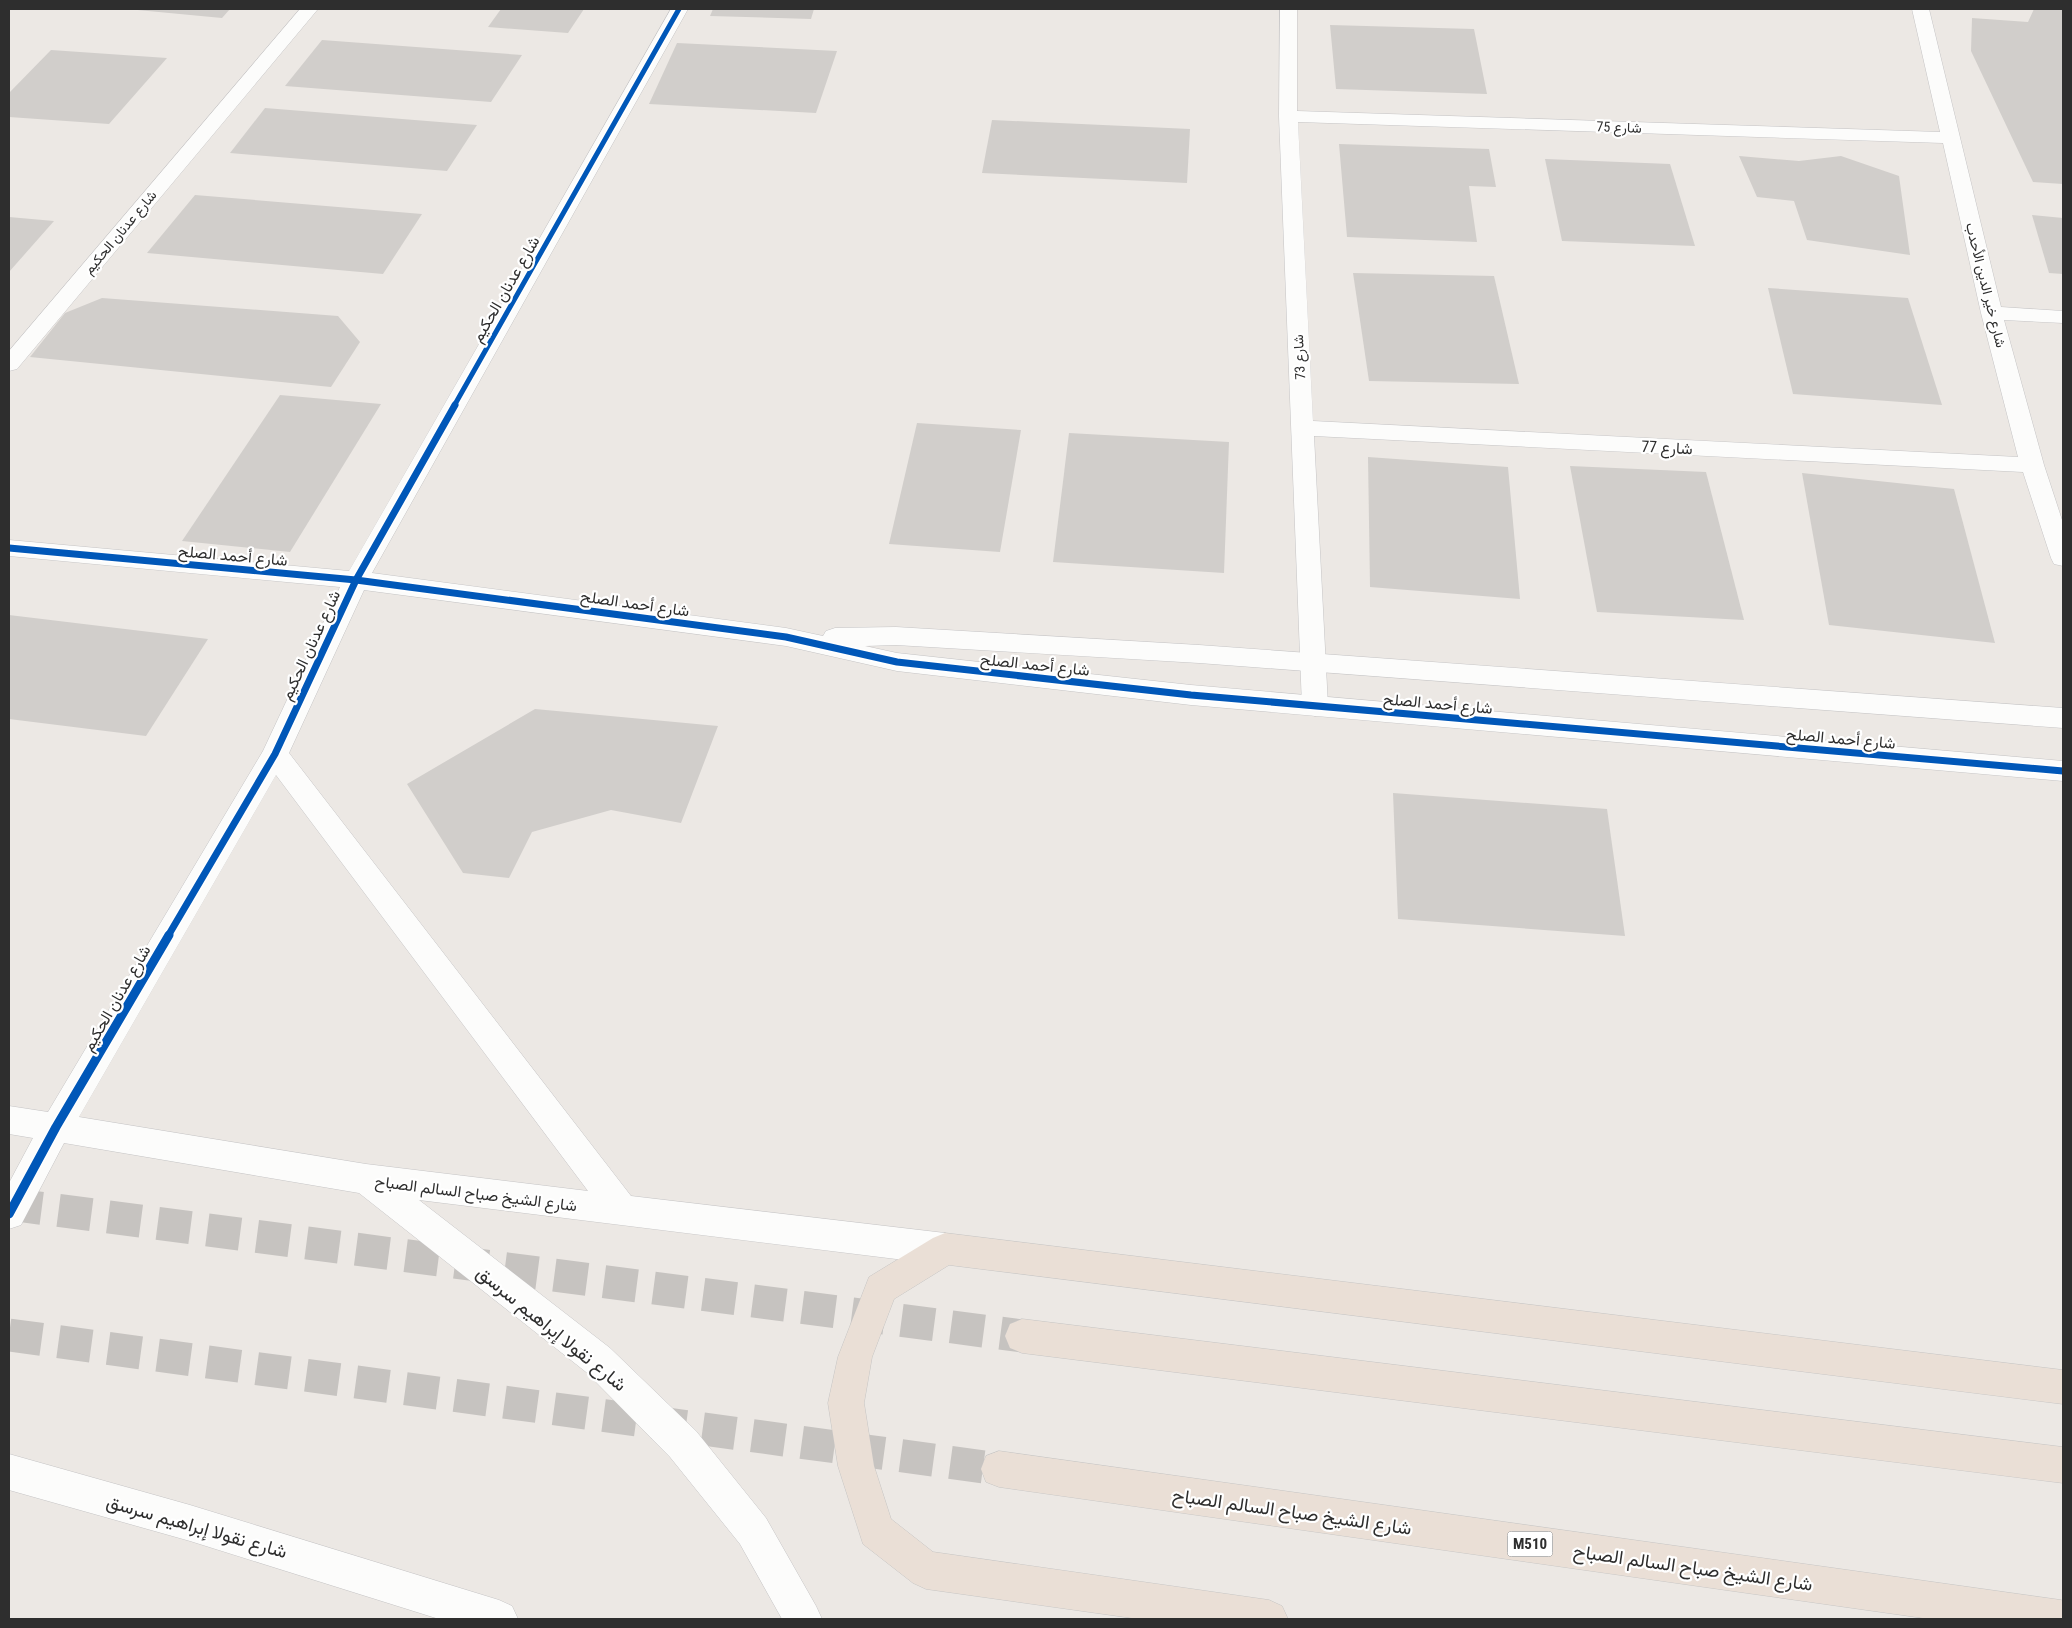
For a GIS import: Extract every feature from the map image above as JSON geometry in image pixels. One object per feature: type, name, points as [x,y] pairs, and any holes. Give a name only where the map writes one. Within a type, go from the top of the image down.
[{"type":"highway","points":[[1269,1619],[926,1570],[876,1531],[856,1466],[846,1402],[855,1357],[881,1288],[945,1249],[2063,1387]]},
{"type":"highway","points":[[1022,1336],[2063,1465]]},
{"type":"highway","name":"شارع الشيخ صباح السالم الصباح","points":[[999,1469],[2061,1619]]},
{"type":"street","name":"شارع عدنان الحكيم","points":[[9,364],[309,9]]},
{"type":"street","name":"شارع عدنان الحكيم","points":[[9,1214],[56,1127],[275,754],[356,580],[679,9]]},
{"type":"street","name":"شارع 73","points":[[1288,9],[1288,116],[1315,706]]},
{"type":"street","name":"شارع خير الدين الأحدب","points":[[1920,9],[1992,313],[2032,465],[2063,558]]},
{"type":"street","name":"شارع 75","points":[[1288,116],[1951,138]]},
{"type":"street","points":[[1992,313],[2063,317]]},
{"type":"street","name":"شارع 77","points":[[1303,428],[2032,465]]},
{"type":"street","name":"شارع أحمد الصلح","points":[[9,548],[356,580],[786,637],[897,662],[1191,695],[2063,771]]},
{"type":"street","name":"شارع أحمد الصلح","points":[[786,637],[896,636],[1314,663],[2063,718]]},
{"type":"street","points":[[275,754],[622,1210]]},
{"type":"street","name":"شارع الشيخ صباح السالم الصباح","points":[[9,1120],[366,1179],[945,1249]]},
{"type":"street","name":"شارع نقولا إبراهيم سرسق","points":[[366,1179],[598,1360],[683,1444],[753,1530],[803,1619]]},
{"type":"street","name":"شارع نقولا إبراهيم سرسق","points":[[9,1472],[190,1523],[499,1619]]},
{"type":"building","points":[[127,9],[230,9],[222,18]]},
{"type":"building","points":[[501,9],[584,9],[568,33],[488,27]]},
{"type":"building","points":[[713,9],[814,9],[811,19],[710,16]]},
{"type":"building","points":[[2034,9],[2063,9],[2063,184],[2033,182],[1971,51],[1972,18],[2028,22]]},
{"type":"building","points":[[1330,25],[1474,29],[1487,94],[1336,89]]},
{"type":"building","points":[[322,40],[522,55],[491,102],[285,86]]},
{"type":"building","points":[[677,43],[837,51],[816,113],[649,104]]},
{"type":"building","points":[[51,50],[167,58],[109,124],[9,117],[9,93]]},
{"type":"building","points":[[265,108],[477,125],[447,171],[230,153]]},
{"type":"building","points":[[992,120],[1190,129],[1187,183],[982,173]]},
{"type":"building","points":[[1339,144],[1489,149],[1496,187],[1469,186],[1477,242],[1347,237]]},
{"type":"building","points":[[1739,156],[1799,161],[1841,156],[1899,176],[1910,255],[1807,240],[1794,201],[1757,197]]},
{"type":"building","points":[[1545,159],[1670,164],[1695,246],[1562,241]]},
{"type":"building","points":[[195,195],[422,214],[383,274],[147,253]]},
{"type":"building","points":[[2032,215],[2063,218],[2063,274],[2049,273]]},
{"type":"building","points":[[9,217],[54,221],[9,272]]},
{"type":"building","points":[[1353,273],[1494,276],[1519,384],[1369,381]]},
{"type":"building","points":[[1768,288],[1908,298],[1942,405],[1793,394]]},
{"type":"building","points":[[102,298],[338,316],[360,342],[331,387],[30,357],[65,313]]},
{"type":"building","points":[[280,395],[381,404],[290,552],[182,541]]},
{"type":"building","points":[[917,423],[1021,430],[1000,552],[889,544]]},
{"type":"building","points":[[1069,433],[1229,442],[1224,573],[1053,562]]},
{"type":"building","points":[[1368,457],[1508,467],[1520,599],[1370,587]]},
{"type":"building","points":[[1570,466],[1706,472],[1744,620],[1597,612]]},
{"type":"building","points":[[1802,473],[1954,489],[1995,643],[1829,625]]},
{"type":"building","points":[[9,615],[208,639],[146,736],[9,719]]},
{"type":"building","points":[[535,709],[718,726],[681,823],[611,810],[532,832],[509,878],[463,873],[407,784]]},
{"type":"building","points":[[1393,793],[1607,809],[1625,936],[1398,919]]},
{"type":"tunnel","points":[[9,1204],[1022,1336]]},
{"type":"tunnel","points":[[9,1335],[999,1469]]},
{"type":"cycle path","points":[[9,1214],[56,1127],[275,754],[356,580],[679,9]]},
{"type":"cycle path","points":[[9,548],[356,580],[786,637],[897,662],[1191,695],[2063,771]]}]
